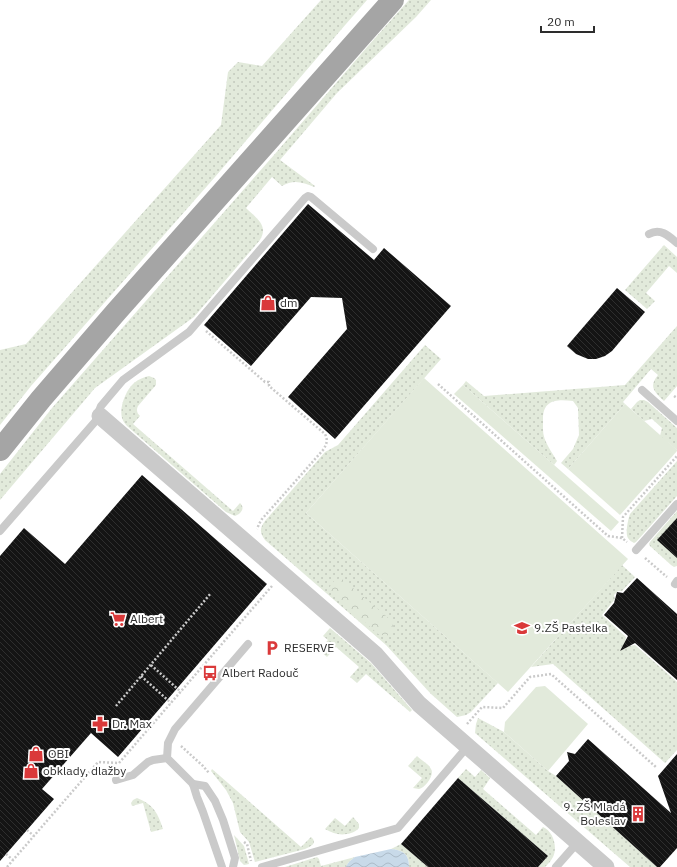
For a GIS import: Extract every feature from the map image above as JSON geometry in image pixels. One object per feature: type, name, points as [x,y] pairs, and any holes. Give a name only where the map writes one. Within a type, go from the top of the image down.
[{"type":"main road","points":[[0,450],[41,399],[116,312],[393,0]]},
{"type":"street","points":[[100,416],[376,655],[419,704],[606,867]]},
{"type":"lane","points":[[0,531],[100,416],[99,411],[101,406],[123,380],[189,332],[305,198],[308,196],[311,197],[373,249]]},
{"type":"lane","points":[[649,234],[653,232],[664,233],[677,243]]},
{"type":"lane","points":[[642,390],[677,421]]},
{"type":"lane","points":[[636,550],[677,504]]},
{"type":"lane","points":[[222,867],[193,784],[167,758],[168,743],[175,729],[248,644]]},
{"type":"lane","points":[[262,867],[398,828],[468,746]]},
{"type":"lane","points":[[116,780],[133,775],[148,762],[167,758]]},
{"type":"lane","points":[[193,784],[205,786],[215,801],[223,820],[235,858],[233,867]]},
{"type":"lane","points":[[556,867],[578,842]]},
{"type":"path","points":[[206,331],[266,382],[269,382],[269,386],[325,434],[327,438],[327,442],[323,450],[262,519],[257,531]]},
{"type":"path","points":[[438,384],[608,536],[622,538],[676,583]]},
{"type":"path","points":[[622,538],[623,517],[677,456]]},
{"type":"path","points":[[7,867],[98,762],[119,764],[273,586]]},
{"type":"path","points":[[116,706],[211,593]]},
{"type":"path","points":[[151,665],[181,692]]},
{"type":"path","points":[[464,727],[482,707],[503,708],[530,677],[551,674],[658,768]]},
{"type":"path","points":[[141,676],[171,703]]},
{"type":"path","points":[[27,830],[34,836]]},
{"type":"path","points":[[6,854],[13,860]]},
{"type":"green space","points":[[321,0],[367,0],[215,177],[31,386],[0,425],[0,350],[26,344],[221,125],[228,72],[238,62],[262,66]]},
{"type":"green space","points":[[409,0],[431,0],[416,17],[337,93],[280,160],[315,186],[290,182],[282,186],[272,177],[246,208],[262,226],[263,230],[260,240],[194,317],[95,388],[0,500],[0,474],[52,408]]},
{"type":"green space","points":[[664,245],[677,257],[677,273],[669,266],[646,293],[655,301],[647,309],[625,290]]},
{"type":"green space","points":[[677,326],[677,386],[664,401],[654,389],[653,383],[658,375],[651,369],[623,402],[625,404],[568,469],[561,463],[573,449],[579,435],[578,408],[573,401],[557,400],[549,404],[544,411],[543,434],[557,461],[554,465],[463,385],[466,381],[484,396],[625,385]]},
{"type":"green space","points":[[425,345],[441,359],[306,513],[498,683],[471,712],[457,717],[431,694],[386,645],[265,540],[261,532],[261,528],[265,521],[325,452],[338,445]]},
{"type":"green space","points":[[149,376],[156,380],[156,385],[138,406],[137,411],[140,416],[133,424],[233,511],[240,503],[242,508],[239,514],[235,516],[226,512],[124,422],[121,409],[126,394],[134,383]]},
{"type":"green space","points":[[424,378],[628,559],[508,692],[306,513]]},
{"type":"green space","points":[[463,385],[619,522],[611,531],[454,394]]},
{"type":"green space","points":[[640,400],[648,402],[677,428],[677,450],[660,436],[662,428],[652,419],[644,421],[631,409]]},
{"type":"green space","points":[[625,404],[677,451],[620,515],[568,469]]},
{"type":"green space","points":[[677,461],[677,496],[634,543],[627,536],[627,526],[630,514]]},
{"type":"green space","points":[[677,511],[677,566],[674,567],[649,544]]},
{"type":"green space","points":[[622,565],[635,577],[622,591],[618,591],[614,595],[615,599],[602,615],[626,637],[625,642],[629,646],[635,645],[677,682],[677,750],[665,763],[553,664],[531,667]]},
{"type":"green space","points":[[341,578],[392,621],[393,628],[387,636],[378,634],[331,592],[330,586],[335,580]]},
{"type":"green space","points":[[330,628],[371,663],[412,710],[410,712],[366,674],[357,683],[350,677],[359,667],[336,647],[327,657],[319,650],[328,640],[323,636]]},
{"type":"green space","points":[[545,686],[588,724],[548,771],[504,732],[505,722],[536,687]]},
{"type":"green space","points":[[478,718],[504,732],[548,771],[556,776],[657,867],[630,867],[475,733]]},
{"type":"green space","points":[[417,756],[429,765],[432,772],[429,781],[419,789],[413,788],[422,778],[408,766]]},
{"type":"green space","points":[[212,769],[301,847],[311,837],[314,843],[305,849],[255,862],[249,842],[240,832],[233,803],[226,790],[211,771]]},
{"type":"green space","points":[[466,769],[475,777],[481,770],[490,778],[483,789],[536,835],[543,827],[547,829],[554,840],[555,849],[553,857],[545,867],[538,867],[548,856],[458,778]]},
{"type":"green space","points":[[137,798],[143,800],[151,806],[159,818],[163,829],[151,832],[143,803],[132,806],[131,803]]},
{"type":"green space","points":[[353,817],[359,824],[359,828],[356,831],[341,834],[325,829],[335,818],[345,826]]},
{"type":"green space","points":[[234,835],[244,846],[249,864],[244,865],[240,861]]},
{"type":"green space","points":[[401,844],[428,867],[409,867],[408,859],[402,852],[391,849]]},
{"type":"green space","points":[[317,857],[321,866],[355,857],[346,867],[285,867]]},
{"type":"water","points":[[391,849],[399,850],[406,856],[409,867],[346,867],[355,857]]},
{"type":"building","points":[[308,204],[374,260],[384,248],[451,306],[335,439],[288,397],[347,329],[342,298],[311,297],[251,366],[204,325]]},
{"type":"building","points":[[617,288],[645,312],[612,351],[605,356],[596,359],[588,359],[576,354],[567,346]]},
{"type":"building","name":"Albert","points":[[142,475],[267,584],[118,757],[91,733],[42,789],[54,799],[0,861],[0,556],[24,528],[65,564]]},
{"type":"building","points":[[677,518],[677,558],[657,540]]},
{"type":"building","points":[[637,578],[677,614],[677,680],[635,643],[620,651],[628,636],[604,615],[614,603],[617,592],[623,593]]},
{"type":"building","name":"9. ZŠ Mladá Boleslav","points":[[588,739],[671,813],[658,776],[677,754],[677,848],[660,867],[657,867],[556,776],[569,761],[567,752],[575,754]]},
{"type":"building","points":[[458,778],[548,856],[538,867],[428,867],[401,844]]},
{"type":"place","name":"dm","points":[[268,303]]},
{"type":"place","name":"Albert","points":[[118,619]]},
{"type":"place","name":"9.ZŠ Pastelka","points":[[522,628]]},
{"type":"place","name":"RESERVE","points":[[272,648]]},
{"type":"place","name":"Albert Radouč","points":[[210,673]]},
{"type":"place","name":"Dr. Max","points":[[100,724]]},
{"type":"place","name":"OBI","points":[[36,754]]},
{"type":"place","name":"obklady, dlažby","points":[[31,771]]},
{"type":"place","name":"9. ZŠ Mladá Boleslav","points":[[638,814]]}]
